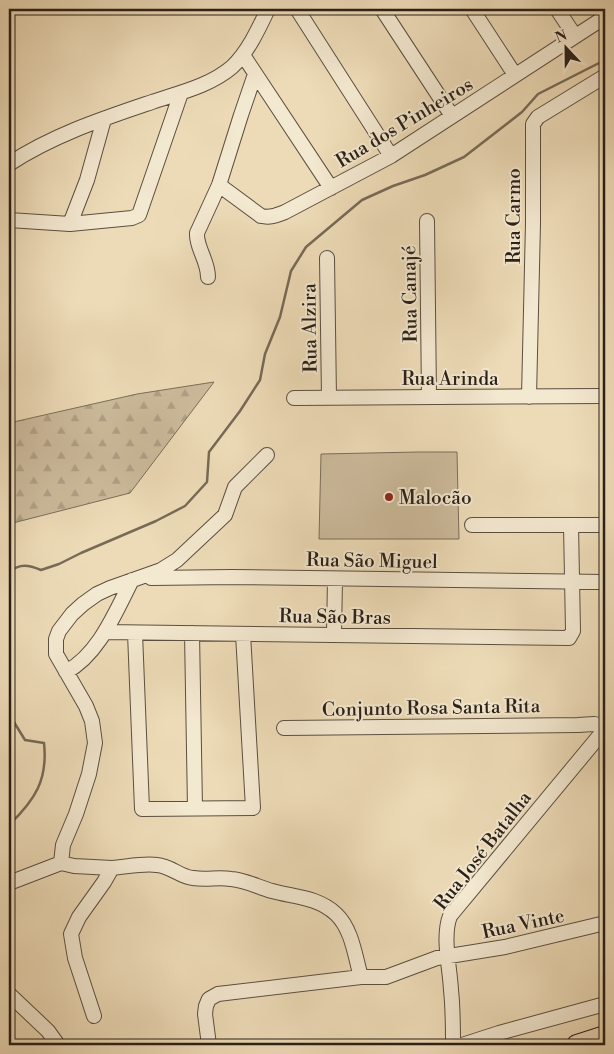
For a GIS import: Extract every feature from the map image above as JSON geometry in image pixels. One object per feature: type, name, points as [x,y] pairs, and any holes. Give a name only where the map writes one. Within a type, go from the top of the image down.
[{"type":"highway","points":[[577,1045],[605,1036]]},
{"type":"street","points":[[9,164],[56,137],[181,93],[217,77],[232,67],[243,55],[268,9]]},
{"type":"street","points":[[297,9],[391,156]]},
{"type":"street","points":[[382,9],[452,116]]},
{"type":"street","points":[[472,9],[515,75]]},
{"type":"street","points":[[557,9],[575,36]]},
{"type":"street","name":"Rua dos Pinheiros","points":[[219,185],[254,212],[268,218],[285,212],[391,156],[605,16]]},
{"type":"street","points":[[243,55],[331,188]]},
{"type":"street","points":[[208,277],[207,263],[197,241],[196,233],[219,185],[240,114],[256,74]]},
{"type":"street","name":"Rua Carmo","points":[[529,397],[533,124],[538,116],[605,76]]},
{"type":"street","points":[[9,220],[70,224],[132,218],[139,215],[181,93]]},
{"type":"street","points":[[70,224],[87,180],[104,119]]},
{"type":"street","name":"Rua Canajé","points":[[427,221],[429,397]]},
{"type":"street","name":"Rua Alzira","points":[[327,258],[329,398]]},
{"type":"street","name":"Rua Arinda","points":[[294,398],[605,396]]},
{"type":"street","points":[[61,863],[63,845],[76,814],[89,774],[95,743],[92,722],[86,706],[56,654],[56,639],[59,631],[72,614],[83,604],[110,588],[169,566],[211,529],[227,510],[235,487],[267,455]]},
{"type":"street","points":[[472,525],[605,525]]},
{"type":"street","points":[[571,525],[572,582]]},
{"type":"street","name":"Rua São Miguel","points":[[134,579],[232,577],[605,582]]},
{"type":"street","points":[[66,672],[84,660],[105,632],[134,579]]},
{"type":"street","points":[[334,635],[335,579]]},
{"type":"street","name":"Rua São Bras","points":[[105,632],[564,639],[569,638],[573,631],[572,582]]},
{"type":"street","points":[[135,633],[142,809],[253,808],[243,634]]},
{"type":"street","points":[[192,634],[196,808]]},
{"type":"street","name":"Conjunto Rosa Santa Rita","points":[[284,728],[594,724],[605,727]]},
{"type":"street","points":[[578,725],[591,746]]},
{"type":"street","name":"Rua José Batalha","points":[[453,1045],[447,925],[450,916],[605,727]]},
{"type":"street","points":[[9,884],[61,863],[74,866],[112,868],[160,865],[185,876],[204,879],[241,880],[279,893],[310,899],[323,904],[338,916],[348,932],[361,977]]},
{"type":"street","points":[[94,1016],[75,958],[71,934],[79,917],[112,868]]},
{"type":"street","name":"Rua Vinte","points":[[209,1045],[206,1006],[212,996],[361,977],[386,977],[428,961],[505,947],[605,923]]},
{"type":"street","points":[[9,994],[38,1021],[58,1045]]},
{"type":"street","points":[[462,1045],[605,1004]]},
{"type":"green space","points":[[214,382],[130,493],[9,524],[9,423],[137,394]]},
{"type":"green space","name":"Malocão","points":[[457,452],[459,539],[319,539],[321,454]]},
{"type":"waterway","points":[[9,572],[21,566],[29,566],[41,570],[59,564],[185,506],[207,482],[209,452],[240,411],[260,380],[265,354],[280,317],[291,271],[306,247],[362,200],[464,157],[522,112],[538,94],[605,60]]},
{"type":"waterway","points":[[9,714],[25,740],[44,743],[45,756],[42,779],[33,798],[9,825]]},
{"type":"place","name":"Malocão","points":[[389,497]]}]
